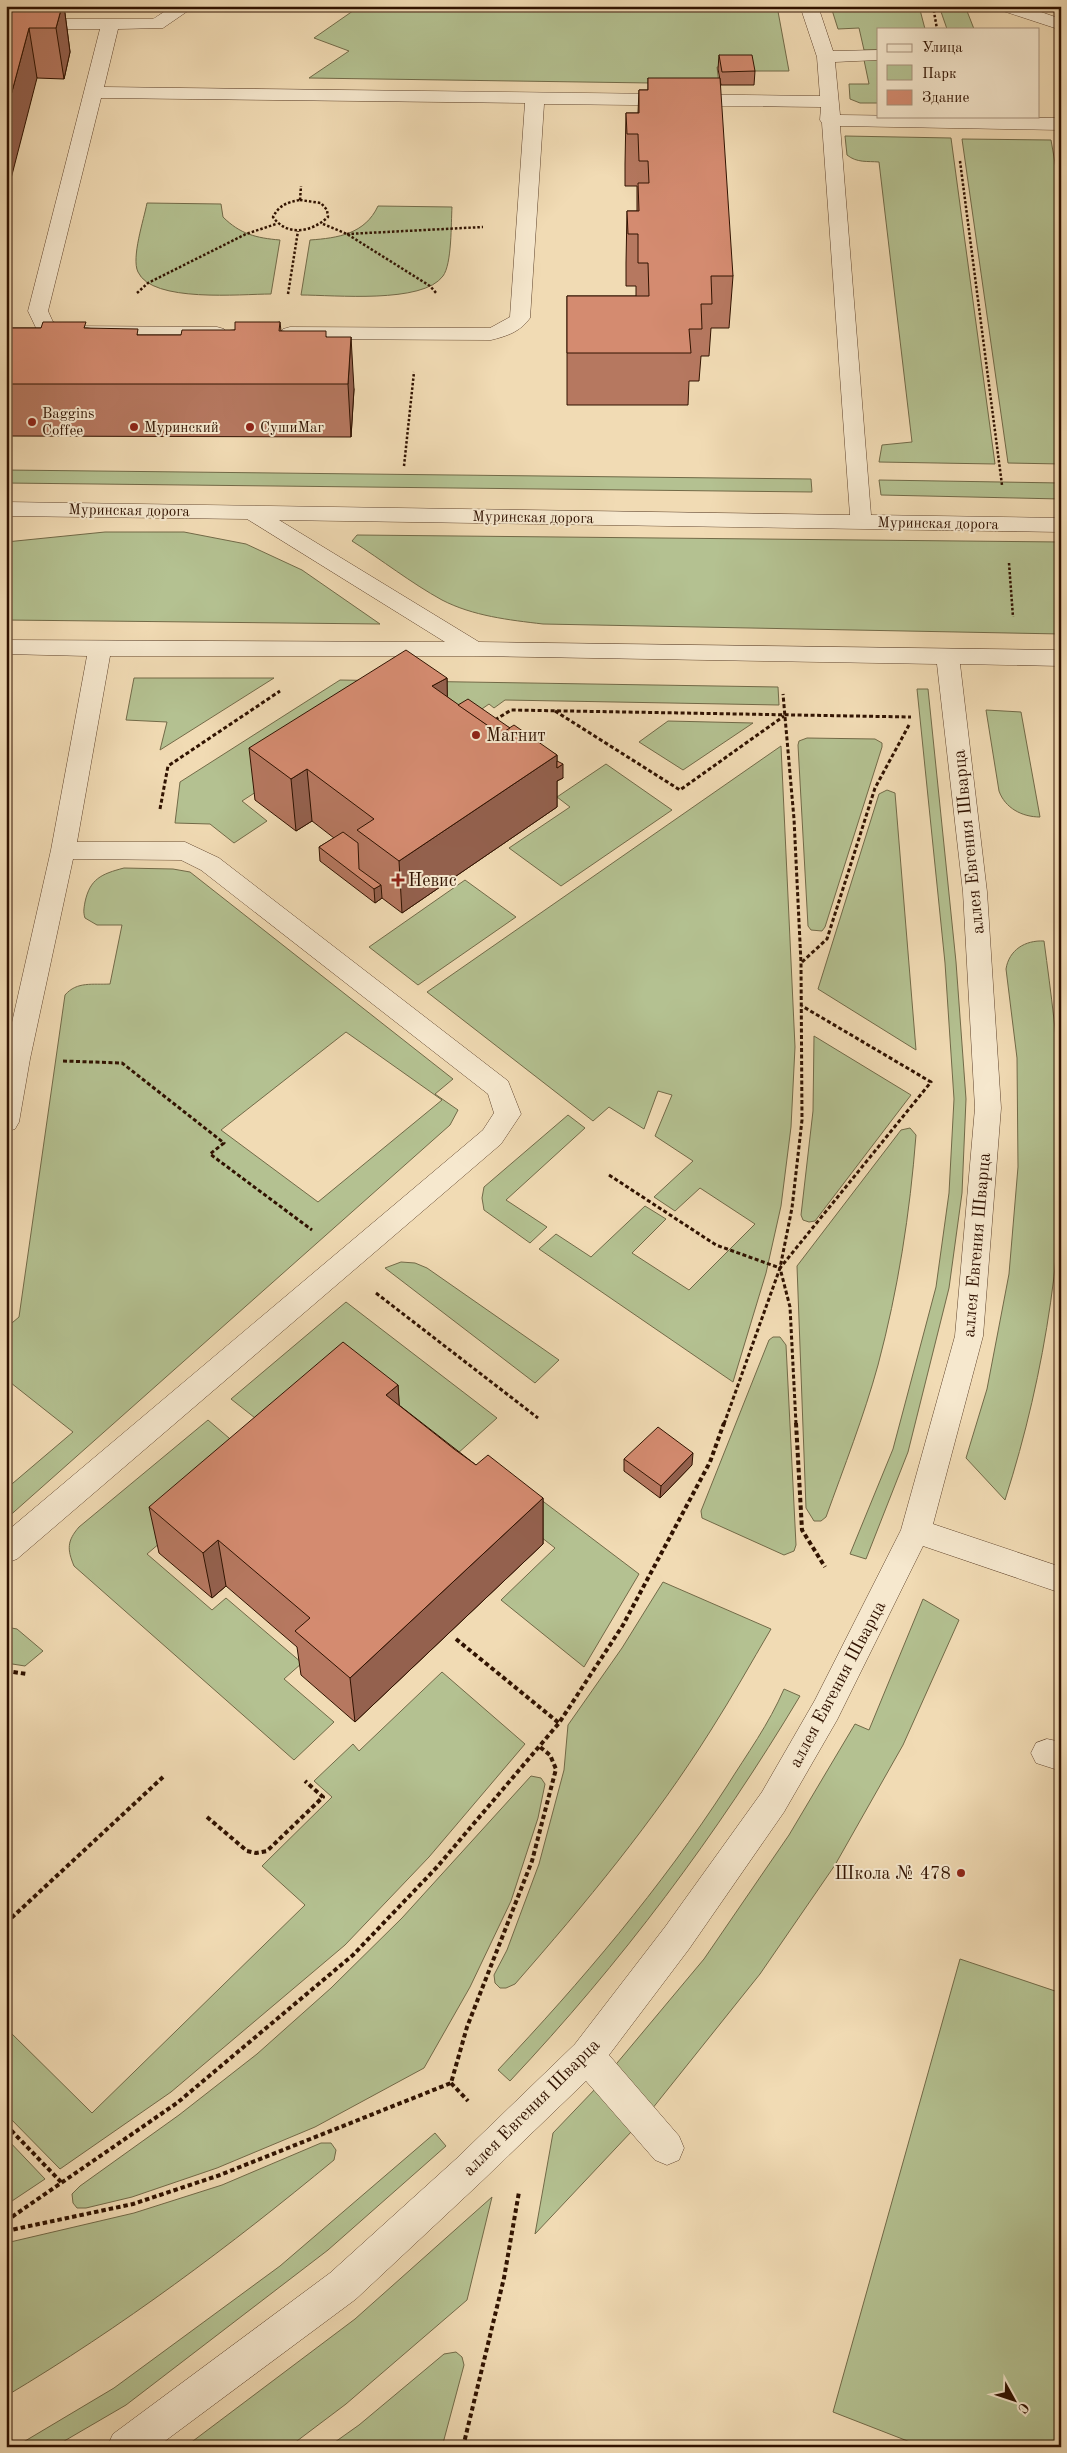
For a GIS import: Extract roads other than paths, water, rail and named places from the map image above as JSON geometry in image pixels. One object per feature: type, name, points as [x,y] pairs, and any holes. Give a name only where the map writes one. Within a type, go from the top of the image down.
[{"type":"street","points":[[6,24],[157,24],[186,6]]},
{"type":"street","points":[[808,6],[826,57],[860,522]]},
{"type":"street","points":[[1006,6],[1057,24]]},
{"type":"street","points":[[1040,35],[1057,24]]},
{"type":"street","points":[[110,25],[38,311],[44,326],[66,332],[234,333]]},
{"type":"street","points":[[826,57],[877,55]]},
{"type":"street","points":[[92,92],[535,98],[877,115]]},
{"type":"street","points":[[274,333],[491,334],[505,330],[514,324],[520,318],[535,98]]},
{"type":"street","points":[[916,118],[1061,124]]},
{"type":"street","name":"Муринская дорога","points":[[6,509],[1061,525]]},
{"type":"street","points":[[249,512],[474,649]]},
{"type":"street","points":[[6,646],[100,649],[474,649],[1061,658]]},
{"type":"street","points":[[6,1122],[17,1059],[63,850],[100,649]]},
{"type":"street","name":"аллея Евгения Шварца","points":[[126,2447],[343,2286],[503,2138],[587,2056],[677,1938],[773,1802],[826,1710],[916,1531],[969,1336],[988,1108],[975,892],[948,657]]},
{"type":"street","points":[[6,1550],[410,1208],[492,1136],[508,1114],[499,1088],[210,864],[185,851],[63,850]]},
{"type":"street","points":[[916,1531],[1061,1580]]},
{"type":"street","points":[[587,2056],[667,2148]]},
{"type":"place","name":"Baggins Coffee","points":[[32,422]]},
{"type":"place","name":"Муринский","points":[[134,427]]},
{"type":"place","name":"СушиМаг","points":[[250,427]]},
{"type":"place","name":"Магнит","points":[[476,735]]},
{"type":"place","name":"Невис","points":[[398,880]]},
{"type":"place","name":"Школа № 478","points":[[961,1873]]}]
